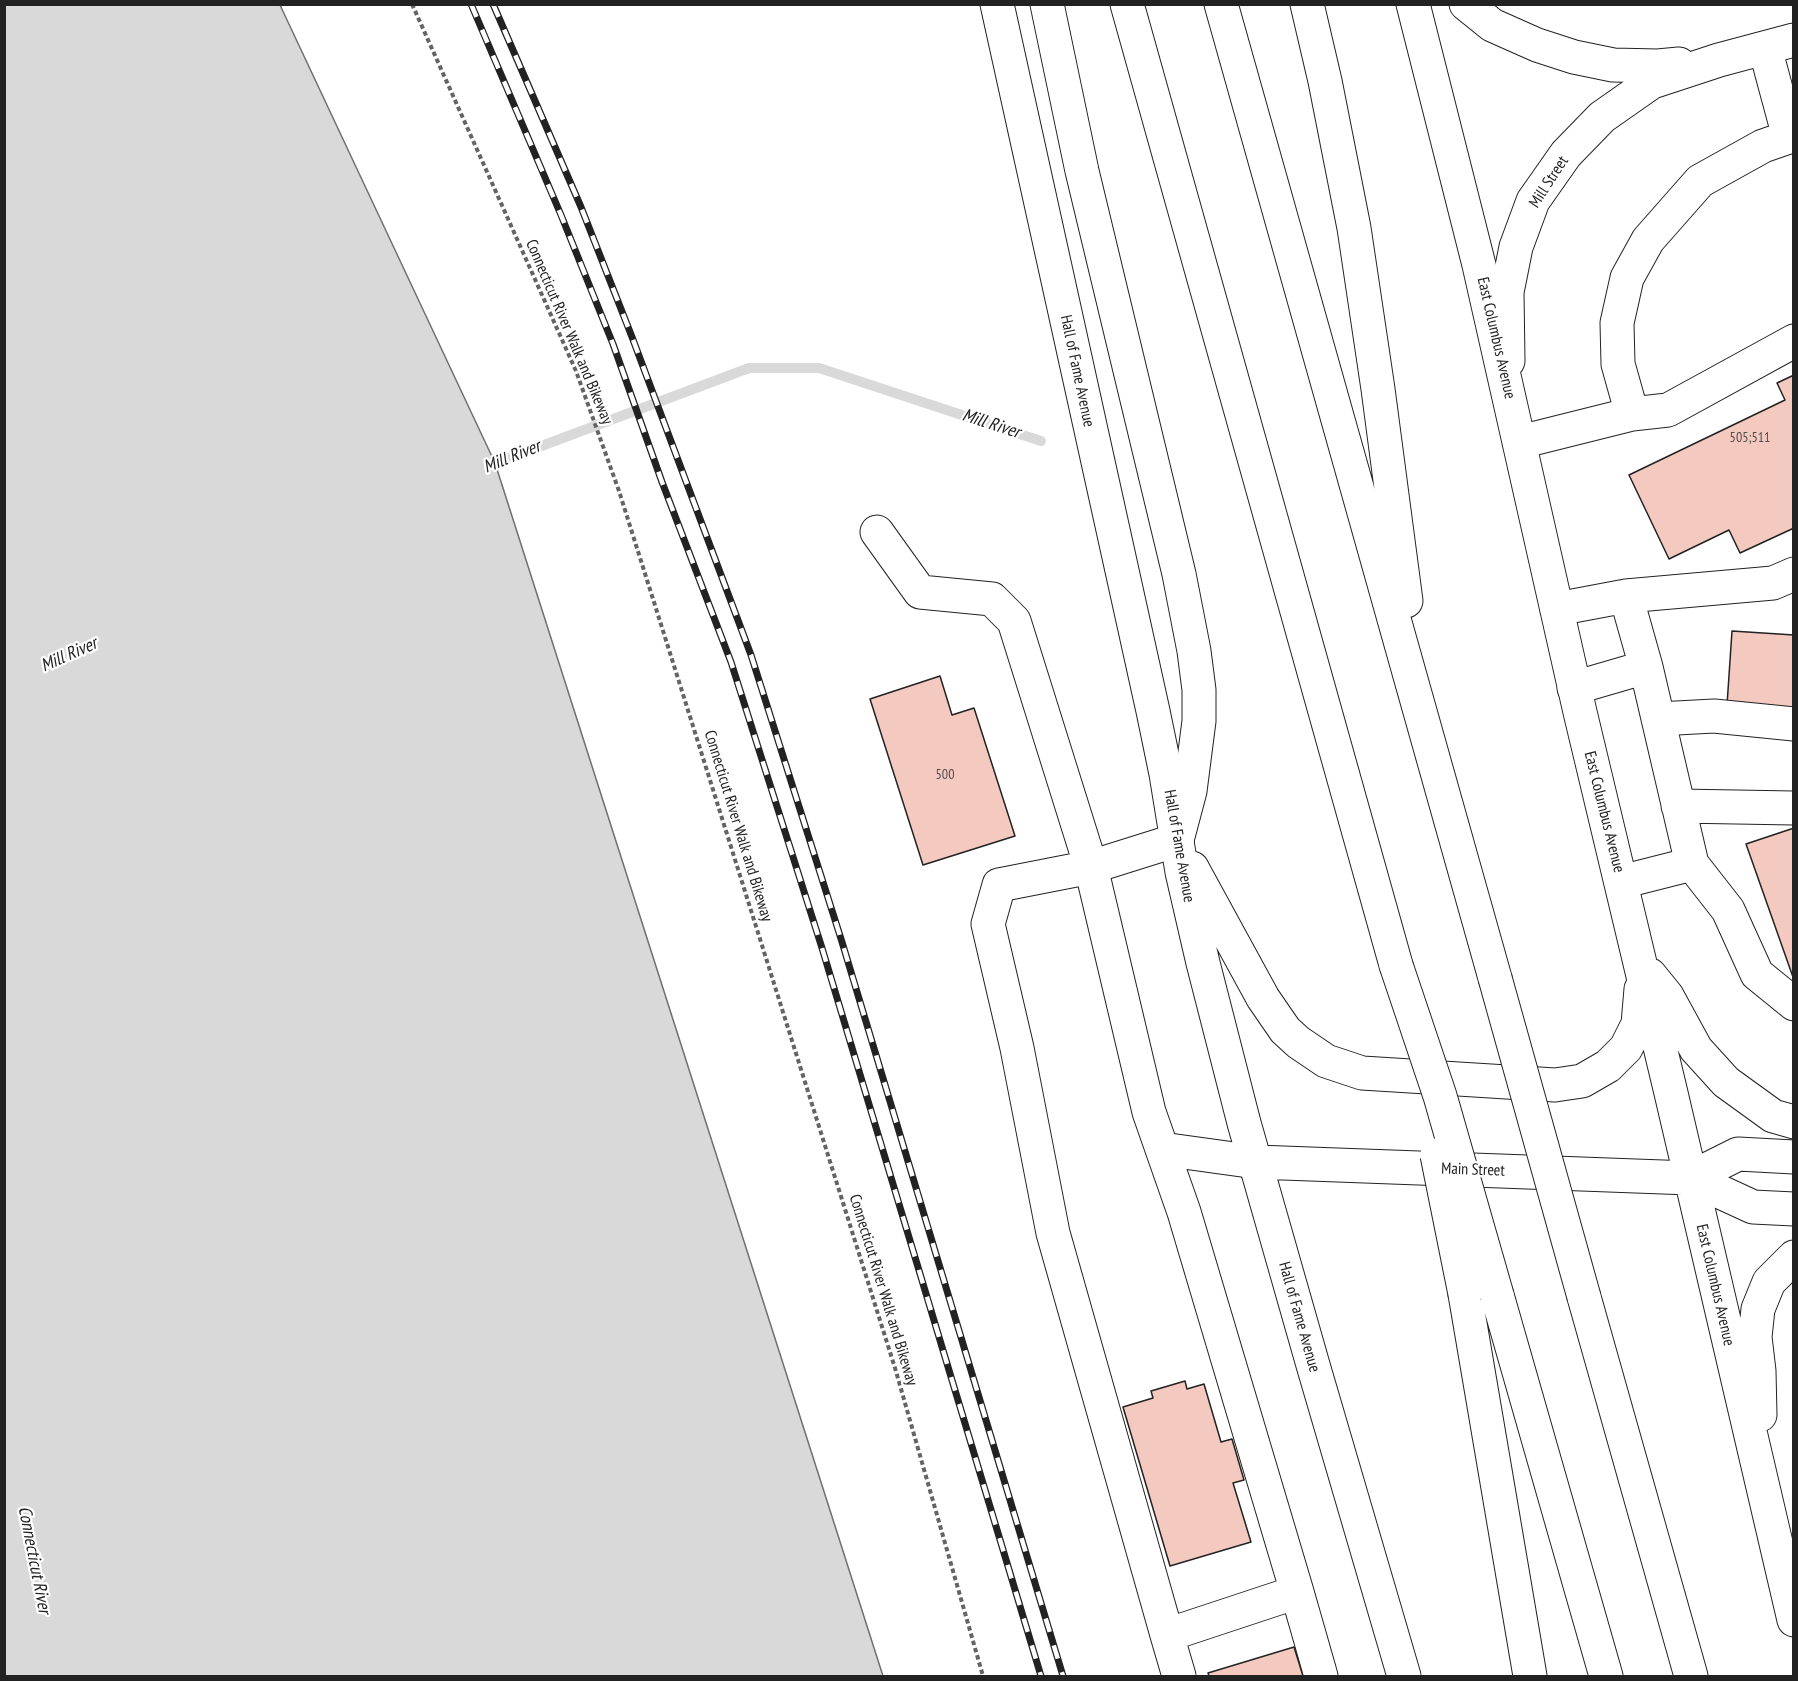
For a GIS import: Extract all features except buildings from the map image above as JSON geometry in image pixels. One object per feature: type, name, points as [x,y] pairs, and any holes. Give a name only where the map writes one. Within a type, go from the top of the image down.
[{"type":"main road","name":"Hall of Fame Avenue","points":[[997,4],[1154,711],[1177,840],[1203,963],[1312,1365],[1404,1677]]},
{"type":"main road","points":[[1047,4],[1077,149],[1179,574],[1194,651],[1199,690],[1199,721],[1190,791],[1177,840],[1263,998],[1285,1030],[1298,1042],[1326,1061],[1362,1073],[1555,1086],[1582,1081],[1608,1066],[1626,1048],[1633,1036],[1640,1011],[1641,963]]},
{"type":"main road","points":[[1127,4],[1396,965],[1443,1180],[1465,1294],[1530,1677]]},
{"type":"main road","points":[[1221,4],[1690,1677]]},
{"type":"main road","points":[[1307,4],[1330,105],[1366,304],[1420,713]]},
{"type":"main road","name":"East Columbus Avenue","points":[[1413,4],[1448,138],[1508,390],[1574,688],[1641,963],[1794,1620]]},
{"type":"main road","name":"Mill Street","points":[[1466,4],[1492,25],[1537,45],[1574,57],[1613,65],[1658,66],[1719,60]]},
{"type":"main road","points":[[1632,414],[1618,364],[1617,323],[1627,278],[1648,240],[1700,181],[1763,146],[1791,137],[1779,44]]},
{"type":"main road","name":"Mill Street","points":[[1508,390],[1508,292],[1516,247],[1533,201],[1566,154],[1602,117],[1652,82],[1719,60],[1779,44]]},
{"type":"main road","points":[[1520,442],[1632,414],[1668,410],[1794,341]]},
{"type":"main road","points":[[877,532],[920,592],[992,599],[1014,621],[1091,867],[1149,1112],[1184,1212],[1322,1677]]},
{"type":"main road","points":[[1557,609],[1626,596],[1773,583],[1794,574]]},
{"type":"main road","points":[[1626,596],[1646,667],[1692,864],[1728,910],[1757,974],[1794,1004]]},
{"type":"main road","points":[[1574,688],[1646,667]]},
{"type":"main road","points":[[1658,718],[1714,716],[1794,724]]},
{"type":"main road","points":[[1678,806],[1794,808]]},
{"type":"main road","points":[[1177,840],[1091,867],[999,885],[988,924],[1017,1048],[1053,1233],[1179,1677]]},
{"type":"main road","points":[[1621,882],[1692,864]]},
{"type":"main road","points":[[1641,963],[1667,996],[1696,1049],[1726,1083],[1773,1116],[1794,1122]]},
{"type":"main road","points":[[1396,965],[1437,1084],[1606,1677]]},
{"type":"main road","name":"Main Street","points":[[1162,1149],[1256,1162],[1690,1178],[1753,1207],[1794,1209]]},
{"type":"main road","name":"Main Street","points":[[1690,1178],[1738,1154],[1794,1157]]},
{"type":"main road","points":[[1761,1483],[1759,1371],[1755,1337],[1758,1309],[1769,1282],[1794,1257]]},
{"type":"main road","points":[[1167,1635],[1297,1592]]},
{"type":"path","name":"Connecticut River Walk and Bikeway","points":[[412,4],[576,371],[619,490],[895,1368],[983,1677]]},
{"type":"water","name":"Connecticut River","points":[[5,4],[280,5],[495,463],[883,1676],[5,1676]]},
{"type":"waterway","name":"Mill River","points":[[483,468],[749,368],[819,368],[1041,441]]},
{"type":"railway","points":[[471,4],[613,344],[662,482],[731,662],[822,948],[1041,1676]]},
{"type":"railway","points":[[493,4],[581,207],[751,655],[842,942],[1063,1676]]}]
